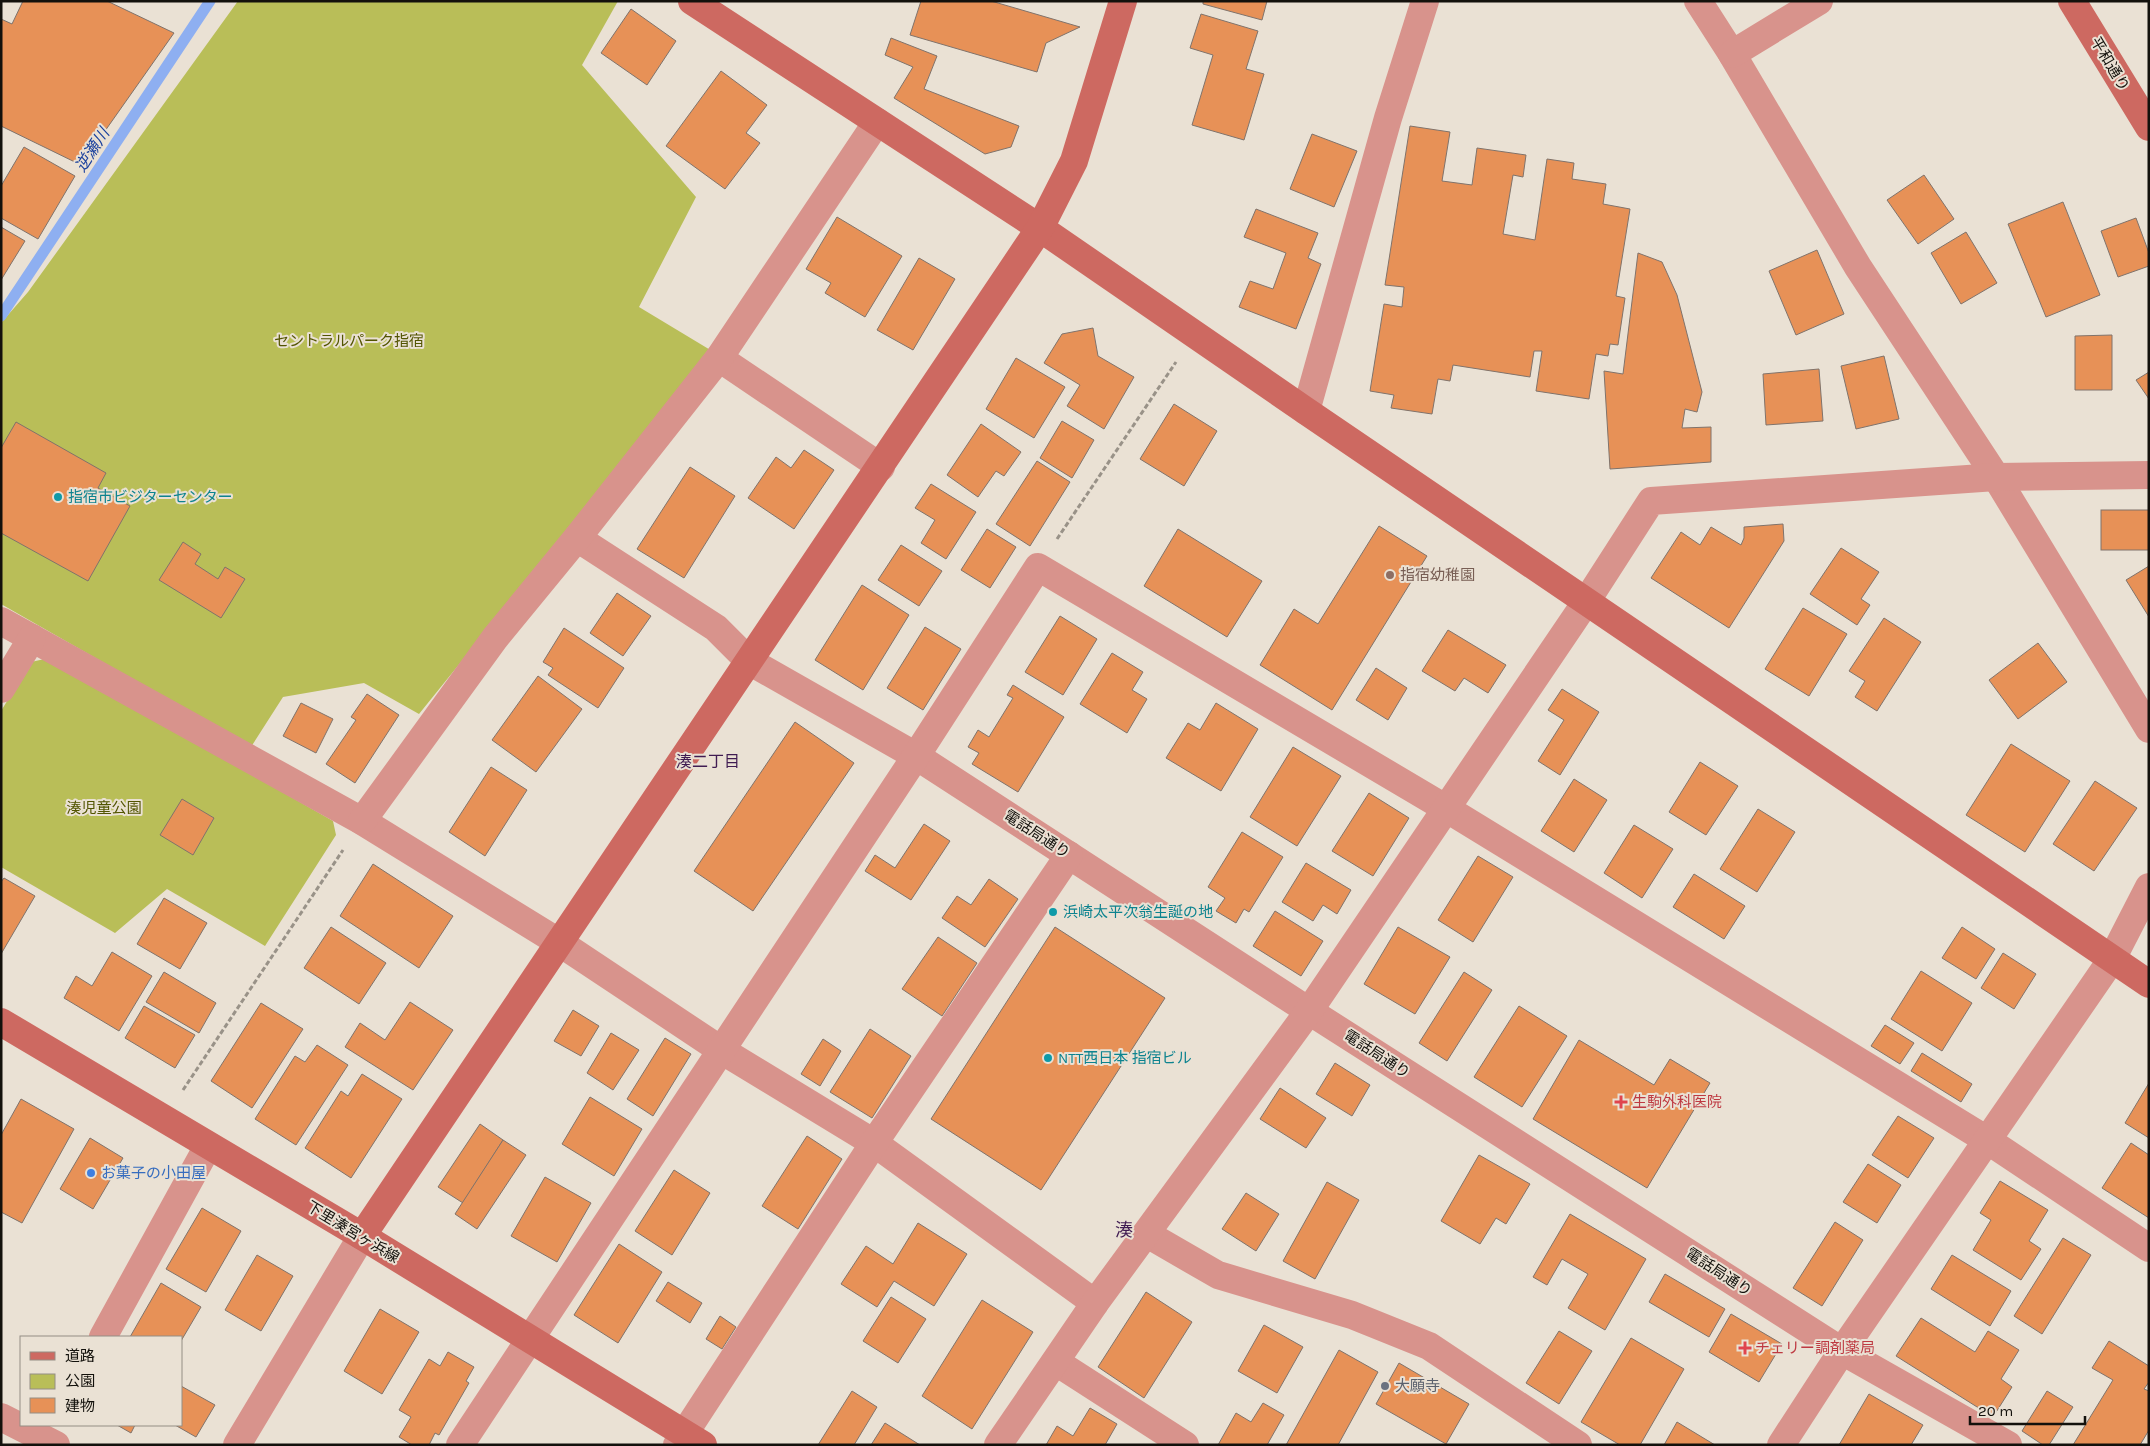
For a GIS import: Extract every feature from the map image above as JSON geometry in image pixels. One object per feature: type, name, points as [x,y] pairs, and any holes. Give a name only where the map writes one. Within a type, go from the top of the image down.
[{"type":"street","points":[[692,1],[1040,228],[2149,984]]},
{"type":"street","points":[[237,1445],[362,1236],[1040,228],[1074,161],[1123,1]]},
{"type":"street","points":[[1306,411],[1388,118],[1425,1]]},
{"type":"street","points":[[1698,1],[1732,54],[1858,267],[1996,477],[2149,729]]},
{"type":"street","points":[[1732,54],[1819,1]]},
{"type":"street","name":"平和通り","points":[[2072,1],[2149,127]]},
{"type":"street","points":[[362,821],[495,638],[577,538],[719,358],[877,122]]},
{"type":"street","points":[[719,358],[881,467]]},
{"type":"street","points":[[998,1445],[1095,1303],[1309,1011],[1586,602],[1651,500],[1996,477],[2149,475]]},
{"type":"street","name":"電話局通り","points":[[577,538],[716,628],[748,661],[916,756],[1309,1011],[1842,1351],[2008,1445]]},
{"type":"street","points":[[460,1445],[916,756],[1038,567],[1447,809],[1987,1140],[2149,1248]]},
{"type":"street","points":[[1,621],[362,821],[560,943],[721,1050],[874,1143],[1095,1303]]},
{"type":"street","points":[[1,689],[32,638]]},
{"type":"street","points":[[688,1441],[874,1143],[1069,855]]},
{"type":"street","points":[[1781,1445],[1842,1351],[2112,959],[2149,888]]},
{"type":"street","name":"下里湊宮ヶ浜線","points":[[1,1022],[163,1120],[362,1236],[529,1339],[688,1441]]},
{"type":"street","points":[[104,1336],[208,1146]]},
{"type":"street","points":[[1147,1234],[1218,1276],[1352,1315],[1429,1346],[1578,1445]]},
{"type":"street","points":[[1056,1362],[1185,1445]]},
{"type":"street","points":[[1,1417],[20,1424]]},
{"type":"street","points":[[25,1426],[52,1436]]},
{"type":"path","points":[[1038,567],[1194,334]]},
{"type":"path","points":[[163,1120],[362,821]]},
{"type":"green space","name":"セントラルパーク指宿","points":[[238,1],[618,1],[582,65],[696,197],[639,307],[712,351],[419,714],[364,683],[283,697],[251,747],[1,604],[1,323],[28,292]]},
{"type":"green space","name":"湊児童公園","points":[[49,658],[333,821],[336,835],[265,946],[167,889],[115,933],[1,867],[1,711],[31,662]]},
{"type":"building","points":[[23,1],[107,1],[174,33],[81,165],[1,126],[1,19],[12,24]]},
{"type":"building","points":[[921,1],[991,1],[1080,27],[1046,43],[1037,72],[910,35]]},
{"type":"building","points":[[1203,1],[1267,1],[1262,20],[1203,4]]},
{"type":"building","points":[[631,9],[676,41],[647,85],[601,53]]},
{"type":"building","points":[[1201,14],[1258,31],[1246,69],[1264,74],[1244,140],[1192,125],[1213,55],[1190,48]]},
{"type":"building","points":[[891,38],[937,56],[924,89],[1019,126],[1011,147],[985,154],[894,98],[913,67],[885,55]]},
{"type":"building","points":[[721,71],[767,105],[746,133],[760,143],[725,189],[666,146]]},
{"type":"building","points":[[1410,126],[1450,132],[1442,181],[1472,185],[1477,148],[1526,155],[1523,177],[1513,175],[1503,234],[1535,240],[1547,159],[1574,163],[1572,179],[1606,184],[1603,204],[1630,209],[1616,296],[1625,298],[1618,345],[1610,344],[1608,356],[1596,354],[1589,399],[1536,391],[1542,351],[1534,351],[1530,377],[1453,365],[1450,381],[1438,379],[1432,414],[1391,408],[1394,395],[1370,391],[1384,304],[1402,307],[1404,287],[1385,285]]},
{"type":"building","points":[[1312,134],[1357,151],[1334,207],[1290,189]]},
{"type":"building","points":[[24,147],[75,176],[38,239],[1,218],[1,186]]},
{"type":"building","points":[[1924,175],[1954,219],[1918,244],[1887,200]]},
{"type":"building","points":[[2063,202],[2100,295],[2046,317],[2008,224]]},
{"type":"building","points":[[1256,209],[1318,233],[1308,258],[1321,264],[1296,329],[1239,307],[1250,281],[1273,289],[1286,253],[1244,237]]},
{"type":"building","points":[[837,217],[902,256],[865,317],[825,293],[831,283],[806,269]]},
{"type":"building","points":[[2136,218],[2149,253],[2149,266],[2118,277],[2101,231]]},
{"type":"building","points":[[1,227],[25,241],[1,280]]},
{"type":"building","points":[[1966,232],[1997,283],[1961,304],[1931,253]]},
{"type":"building","points":[[1817,250],[1844,314],[1796,335],[1769,271]]},
{"type":"building","points":[[1638,253],[1662,262],[1677,295],[1702,392],[1697,412],[1685,409],[1682,428],[1711,427],[1711,462],[1610,469],[1604,371],[1623,374]]},
{"type":"building","points":[[919,258],[955,279],[913,350],[877,330]]},
{"type":"building","points":[[1093,328],[1098,356],[1134,377],[1104,429],[1067,406],[1080,385],[1044,363],[1062,334]]},
{"type":"building","points":[[2112,335],[2112,390],[2075,390],[2075,336]]},
{"type":"building","points":[[1884,356],[1899,419],[1856,429],[1841,366]]},
{"type":"building","points":[[1016,358],[1065,387],[1034,438],[986,409]]},
{"type":"building","points":[[1819,369],[1823,421],[1766,425],[1763,374]]},
{"type":"building","points":[[2149,372],[2149,399],[2136,380]]},
{"type":"building","points":[[1174,404],[1217,431],[1184,486],[1140,459]]},
{"type":"building","points":[[1062,421],[1094,440],[1072,478],[1040,458]]},
{"type":"building","name":"指宿市ビジターセンター","points":[[16,422],[106,473],[98,488],[130,506],[88,581],[1,533],[1,448]]},
{"type":"building","points":[[981,424],[1021,452],[1004,476],[996,471],[978,497],[947,475]]},
{"type":"building","points":[[804,450],[834,470],[794,529],[748,498],[776,457],[791,468]]},
{"type":"building","points":[[1037,461],[1070,482],[1030,546],[996,524]]},
{"type":"building","points":[[690,467],[735,496],[684,578],[637,549]]},
{"type":"building","points":[[931,484],[976,512],[946,559],[921,543],[935,520],[915,508]]},
{"type":"building","points":[[2101,510],[2149,510],[2149,550],[2101,550]]},
{"type":"building","points":[[1783,524],[1784,541],[1729,628],[1651,578],[1681,532],[1700,545],[1711,527],[1741,545],[1744,538],[1744,527]]},
{"type":"building","points":[[1379,526],[1427,556],[1332,710],[1260,665],[1294,609],[1318,624]]},
{"type":"building","points":[[987,529],[1016,547],[990,588],[961,570]]},
{"type":"building","points":[[1178,529],[1262,581],[1227,637],[1144,586]]},
{"type":"building","points":[[183,542],[201,554],[195,564],[218,579],[225,567],[245,579],[221,618],[159,580]]},
{"type":"building","points":[[901,545],[942,571],[919,606],[878,580]]},
{"type":"building","points":[[1841,548],[1879,572],[1861,599],[1870,605],[1857,625],[1810,594]]},
{"type":"building","points":[[2149,566],[2149,617],[2126,580]]},
{"type":"building","points":[[862,585],[909,615],[863,690],[815,660]]},
{"type":"building","points":[[617,593],[651,616],[623,656],[590,633]]},
{"type":"building","points":[[1803,608],[1847,634],[1809,696],[1765,669]]},
{"type":"building","points":[[1060,616],[1097,639],[1063,695],[1025,672]]},
{"type":"building","points":[[1884,618],[1921,642],[1877,711],[1855,697],[1865,681],[1849,671]]},
{"type":"building","points":[[925,627],[961,649],[923,710],[887,688]]},
{"type":"building","points":[[564,628],[624,668],[598,708],[548,675],[553,668],[543,662]]},
{"type":"building","points":[[1448,630],[1506,665],[1488,693],[1464,678],[1455,691],[1422,671]]},
{"type":"building","points":[[2038,643],[2067,682],[2018,719],[1989,680]]},
{"type":"building","points":[[1112,653],[1143,672],[1132,690],[1147,699],[1127,733],[1080,704]]},
{"type":"building","points":[[1376,668],[1407,688],[1388,720],[1356,700]]},
{"type":"building","points":[[538,676],[582,709],[536,772],[492,740]]},
{"type":"building","points":[[1013,685],[1064,717],[1018,792],[972,764],[979,753],[968,747],[978,730],[989,737],[1013,698],[1007,695]]},
{"type":"building","points":[[1562,689],[1599,712],[1560,775],[1538,761],[1564,720],[1548,710]]},
{"type":"building","points":[[367,694],[399,715],[355,783],[326,764],[356,720],[351,717]]},
{"type":"building","points":[[301,703],[333,719],[316,753],[283,736]]},
{"type":"building","points":[[1216,703],[1258,729],[1221,791],[1166,758],[1188,723],[1200,730]]},
{"type":"building","points":[[795,722],[854,763],[753,911],[694,871]]},
{"type":"building","points":[[2011,744],[2070,781],[2025,852],[1966,815]]},
{"type":"building","points":[[1293,747],[1341,776],[1297,846],[1250,817]]},
{"type":"building","points":[[1700,762],[1738,786],[1706,835],[1669,812]]},
{"type":"building","points":[[491,767],[527,790],[485,856],[449,832]]},
{"type":"building","points":[[1574,779],[1607,800],[1574,852],[1541,831]]},
{"type":"building","points":[[2095,781],[2137,808],[2094,871],[2053,844]]},
{"type":"building","points":[[1369,793],[1409,818],[1373,876],[1332,851]]},
{"type":"building","points":[[182,799],[214,818],[193,855],[160,835]]},
{"type":"building","points":[[1758,809],[1795,832],[1757,892],[1720,869]]},
{"type":"building","points":[[924,824],[950,841],[911,900],[865,871],[875,855],[895,868]]},
{"type":"building","points":[[1634,825],[1673,849],[1642,898],[1604,873]]},
{"type":"building","points":[[1242,832],[1283,857],[1249,912],[1244,909],[1236,923],[1216,911],[1225,898],[1208,887]]},
{"type":"building","points":[[1478,856],[1513,877],[1473,942],[1438,920]]},
{"type":"building","points":[[1306,863],[1351,890],[1337,914],[1323,905],[1313,921],[1282,902]]},
{"type":"building","points":[[373,864],[453,916],[419,968],[340,916]]},
{"type":"building","points":[[1694,874],[1745,906],[1724,939],[1673,907]]},
{"type":"building","points":[[4,878],[35,896],[1,954],[1,882]]},
{"type":"building","points":[[989,879],[1018,899],[985,947],[942,918],[957,896],[971,905]]},
{"type":"building","points":[[164,898],[207,923],[180,969],[137,944]]},
{"type":"building","points":[[1275,911],[1323,941],[1301,976],[1253,946]]},
{"type":"building","points":[[331,927],[386,963],[359,1004],[304,968]]},
{"type":"building","name":"NTT西日本 指宿ビル","points":[[1055,927],[1165,998],[1041,1190],[931,1119]]},
{"type":"building","points":[[1398,927],[1450,957],[1415,1014],[1364,984]]},
{"type":"building","points":[[1962,927],[1995,949],[1976,979],[1942,958]]},
{"type":"building","points":[[938,937],[977,963],[942,1016],[902,989]]},
{"type":"building","points":[[112,952],[152,976],[119,1031],[64,998],[76,976],[92,986]]},
{"type":"building","points":[[2003,953],[2036,974],[2014,1009],[1981,988]]},
{"type":"building","points":[[1921,971],[1972,1003],[1942,1051],[1891,1019]]},
{"type":"building","points":[[164,972],[216,1003],[199,1033],[146,1002]]},
{"type":"building","points":[[1464,972],[1492,990],[1447,1061],[1419,1043]]},
{"type":"building","points":[[410,1002],[453,1030],[413,1090],[345,1047],[360,1023],[385,1040]]},
{"type":"building","points":[[261,1003],[303,1029],[252,1108],[211,1081]]},
{"type":"building","points":[[144,1006],[195,1035],[175,1068],[125,1038]]},
{"type":"building","points":[[1519,1006],[1567,1036],[1522,1107],[1474,1077]]},
{"type":"building","points":[[573,1010],[599,1026],[581,1056],[554,1041]]},
{"type":"building","points":[[1885,1025],[1914,1043],[1900,1064],[1871,1046]]},
{"type":"building","points":[[870,1029],[911,1056],[872,1118],[830,1092]]},
{"type":"building","points":[[611,1033],[639,1050],[613,1090],[587,1073]]},
{"type":"building","points":[[665,1038],[691,1054],[653,1116],[627,1099]]},
{"type":"building","points":[[823,1039],[841,1051],[820,1086],[801,1074]]},
{"type":"building","name":"生駒外科医院","points":[[1579,1040],[1654,1085],[1670,1059],[1710,1083],[1647,1188],[1533,1119]]},
{"type":"building","points":[[317,1045],[348,1065],[296,1145],[255,1119],[295,1056],[305,1062]]},
{"type":"building","points":[[1922,1053],[1972,1084],[1961,1102],[1911,1071]]},
{"type":"building","points":[[1335,1063],[1370,1085],[1352,1116],[1316,1094]]},
{"type":"building","points":[[362,1074],[402,1099],[351,1178],[305,1148],[341,1091],[348,1096]]},
{"type":"building","points":[[2149,1083],[2149,1138],[2125,1123]]},
{"type":"building","points":[[1280,1088],[1326,1118],[1306,1148],[1260,1119]]},
{"type":"building","points":[[590,1097],[642,1129],[614,1176],[562,1144]]},
{"type":"building","points":[[21,1099],[74,1129],[22,1223],[1,1212],[1,1135]]},
{"type":"building","points":[[1898,1116],[1934,1138],[1908,1178],[1872,1155]]},
{"type":"building","points":[[480,1124],[503,1140],[463,1203],[438,1187]]},
{"type":"building","points":[[807,1136],[842,1159],[798,1229],[762,1206]]},
{"type":"building","name":"お菓子の小田屋","points":[[90,1138],[123,1158],[93,1209],[60,1189]]},
{"type":"building","points":[[503,1140],[526,1155],[477,1229],[455,1214]]},
{"type":"building","points":[[2131,1143],[2149,1155],[2149,1218],[2102,1188]]},
{"type":"building","points":[[1479,1155],[1530,1184],[1506,1224],[1496,1218],[1480,1244],[1441,1221]]},
{"type":"building","points":[[1868,1164],[1901,1185],[1877,1223],[1843,1202]]},
{"type":"building","points":[[674,1170],[710,1193],[672,1255],[635,1231]]},
{"type":"building","points":[[545,1177],[591,1203],[557,1262],[511,1236]]},
{"type":"building","points":[[2000,1181],[2048,1210],[2029,1241],[2041,1249],[2021,1280],[1973,1250],[1991,1220],[1980,1213]]},
{"type":"building","points":[[1327,1182],[1359,1200],[1315,1279],[1283,1261]]},
{"type":"building","points":[[1246,1193],[1279,1214],[1256,1251],[1222,1229]]},
{"type":"building","points":[[202,1208],[241,1231],[206,1292],[166,1269]]},
{"type":"building","points":[[1570,1214],[1646,1259],[1605,1330],[1568,1308],[1588,1274],[1562,1259],[1547,1285],[1533,1277]]},
{"type":"building","points":[[1835,1222],[1863,1240],[1822,1306],[1793,1288]]},
{"type":"building","points":[[918,1223],[967,1254],[934,1306],[894,1281],[877,1307],[841,1284],[866,1246],[893,1264]]},
{"type":"building","points":[[2063,1238],[2091,1255],[2042,1334],[2014,1316]]},
{"type":"building","points":[[619,1244],[662,1272],[618,1343],[574,1315]]},
{"type":"building","points":[[257,1255],[293,1276],[261,1331],[225,1310]]},
{"type":"building","points":[[1952,1255],[2011,1291],[1990,1326],[1931,1289]]},
{"type":"building","points":[[1665,1274],[1725,1309],[1709,1337],[1649,1302]]},
{"type":"building","points":[[668,1282],[702,1303],[690,1323],[656,1301]]},
{"type":"building","points":[[161,1283],[201,1307],[182,1339],[182,1336],[131,1336]]},
{"type":"building","points":[[1146,1292],[1192,1322],[1144,1398],[1098,1367]]},
{"type":"building","points":[[891,1297],[926,1319],[898,1363],[863,1341]]},
{"type":"building","points":[[982,1300],[1033,1332],[972,1429],[922,1396]]},
{"type":"building","points":[[380,1309],[419,1332],[382,1394],[344,1371]]},
{"type":"building","name":"チェリー調剤薬局","points":[[1731,1314],[1782,1344],[1759,1382],[1709,1352]]},
{"type":"building","points":[[720,1316],[736,1327],[722,1349],[706,1339]]},
{"type":"building","points":[[1921,1318],[1975,1352],[1988,1331],[2019,1350],[2001,1379],[2012,1387],[1993,1417],[1896,1356]]},
{"type":"building","points":[[1264,1325],[1303,1347],[1277,1393],[1238,1371]]},
{"type":"building","points":[[1559,1331],[1592,1351],[1559,1404],[1526,1383]]},
{"type":"building","points":[[1631,1338],[1684,1369],[1640,1445],[1620,1445],[1581,1422]]},
{"type":"building","points":[[2109,1341],[2149,1366],[2149,1382],[2144,1389],[2149,1391],[2149,1430],[2140,1445],[2073,1445],[2113,1380],[2092,1368]]},
{"type":"building","points":[[1339,1350],[1378,1372],[1338,1445],[1286,1445]]},
{"type":"building","points":[[448,1352],[474,1367],[466,1381],[469,1383],[439,1435],[435,1433],[429,1445],[412,1445],[399,1437],[411,1417],[399,1410],[429,1359],[440,1366]]},
{"type":"building","points":[[1399,1363],[1469,1404],[1446,1444],[1376,1404]]},
{"type":"building","points":[[182,1387],[215,1405],[196,1437],[177,1426],[182,1426]]},
{"type":"building","points":[[852,1391],[877,1407],[854,1445],[818,1445]]},
{"type":"building","points":[[2047,1391],[2073,1407],[2049,1445],[2043,1445],[2022,1431]]},
{"type":"building","points":[[1869,1394],[1923,1425],[1911,1445],[1839,1445]]},
{"type":"building","points":[[1263,1403],[1284,1415],[1267,1445],[1218,1445],[1236,1413],[1251,1422]]},
{"type":"building","points":[[1090,1408],[1117,1424],[1105,1445],[1046,1445],[1057,1426],[1073,1436]]},
{"type":"building","points":[[1677,1422],[1715,1445],[1664,1445]]},
{"type":"building","points":[[885,1423],[920,1445],[871,1445]]},
{"type":"building","points":[[119,1426],[134,1426],[131,1433]]},
{"type":"waterway","name":"逆瀬川","points":[[1,316],[210,1]]},
{"type":"place","name":"指宿市ビジターセンター","points":[[58,497]]},
{"type":"place","name":"指宿幼稚園","points":[[1390,575]]},
{"type":"place","name":"浜崎太平次翁生誕の地","points":[[1053,912]]},
{"type":"place","name":"NTT西日本 指宿ビル","points":[[1048,1058]]},
{"type":"place","name":"生駒外科医院","points":[[1621,1102]]},
{"type":"place","name":"お菓子の小田屋","points":[[91,1173]]},
{"type":"place","name":"チェリー調剤薬局","points":[[1745,1348]]},
{"type":"place","name":"大願寺","points":[[1385,1386]]},
{"type":"district","name":"湊二丁目","points":[[708,761]]},
{"type":"district","name":"湊","points":[[1124,1230]]}]
